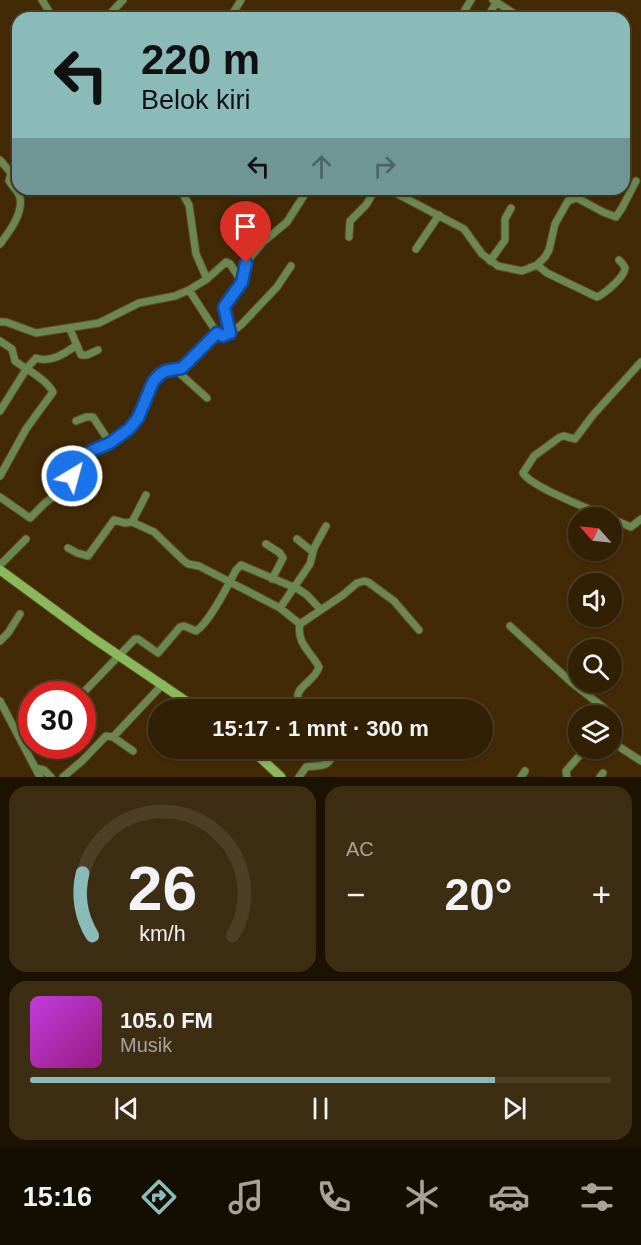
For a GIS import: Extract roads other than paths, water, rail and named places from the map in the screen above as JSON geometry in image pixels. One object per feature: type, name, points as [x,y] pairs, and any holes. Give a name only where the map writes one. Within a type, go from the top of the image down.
[{"type":"street","points":[[112,12],[123,0]]},
{"type":"street","points":[[494,2],[511,12]]},
{"type":"street","points":[[0,160],[11,173],[9,181],[12,186]]},
{"type":"street","points":[[630,193],[636,181]]},
{"type":"street","points":[[0,244],[15,222],[20,200],[17,195]]},
{"type":"street","points":[[183,195],[189,205],[196,254],[207,279]]},
{"type":"street","points":[[230,333],[224,307],[242,282],[248,260],[263,242],[287,222],[304,195]]},
{"type":"street","points":[[349,237],[350,221],[366,205],[370,195]]},
{"type":"street","points":[[400,195],[464,229],[482,254],[498,266],[522,271],[537,265],[549,250],[555,224],[568,201],[574,198],[616,217],[629,195]]},
{"type":"street","points":[[490,261],[505,240],[506,219],[511,208]]},
{"type":"street","points":[[416,249],[439,215]]},
{"type":"street","points":[[0,229],[8,233]]},
{"type":"street","points":[[537,265],[547,273],[597,297],[604,294],[623,273],[624,266],[620,260]]},
{"type":"street","points":[[0,322],[36,333],[99,323],[139,303],[175,296],[189,290],[228,262],[242,282]]},
{"type":"street","points":[[189,290],[217,333],[223,336],[241,325],[272,294],[291,266]]},
{"type":"street","points":[[70,328],[82,356],[98,350]]},
{"type":"street","points":[[0,497],[26,516],[32,517],[45,503],[67,487],[84,458],[91,451],[110,443],[129,429],[138,418],[150,388],[159,375],[189,363],[217,333]]},
{"type":"street","points":[[0,341],[12,349],[15,361],[27,368],[52,390],[52,394],[36,412],[0,476]]},
{"type":"street","points":[[0,411],[27,368],[36,358],[45,360],[58,357],[77,345]]},
{"type":"street","points":[[585,507],[543,488],[527,479],[523,473],[534,456],[560,437],[575,439],[593,415],[641,362]]},
{"type":"street","points":[[176,370],[207,398]]},
{"type":"street","points":[[76,421],[93,417],[110,443]]},
{"type":"street","points":[[132,522],[146,495]]},
{"type":"street","points":[[622,523],[631,527],[641,519]]},
{"type":"street","points":[[68,548],[88,556],[114,520],[124,523],[132,522],[154,532],[188,564],[199,566],[280,608],[300,624]]},
{"type":"street","points":[[280,608],[310,564],[313,552],[326,526]]},
{"type":"street","points":[[0,565],[26,539]]},
{"type":"street","points":[[297,539],[313,552]]},
{"type":"street","points":[[266,544],[280,553],[283,558],[272,579]]},
{"type":"street","points":[[95,681],[137,639],[158,653],[183,626],[194,631],[200,629],[241,565],[294,587],[307,595],[321,610]]},
{"type":"street","points":[[0,570],[90,636],[184,699]]},
{"type":"street","points":[[297,699],[303,686],[318,672],[319,667],[302,644],[299,634],[300,624],[357,583],[364,581],[375,586],[394,601],[419,630]]},
{"type":"street","points":[[0,641],[20,614]]},
{"type":"street","points":[[510,626],[560,673],[600,705]]},
{"type":"street","points":[[114,737],[163,684]]},
{"type":"street","points":[[0,701],[40,777]]},
{"type":"street","points":[[63,777],[82,761],[102,737],[109,735],[114,737],[134,751]]},
{"type":"street","points":[[622,748],[641,760]]},
{"type":"street","points":[[264,759],[281,777]]},
{"type":"street","points":[[299,777],[306,767],[319,768],[326,765],[330,759]]},
{"type":"street","points":[[567,777],[566,771],[576,759]]},
{"type":"street","points":[[36,768],[44,770],[51,777]]}]
